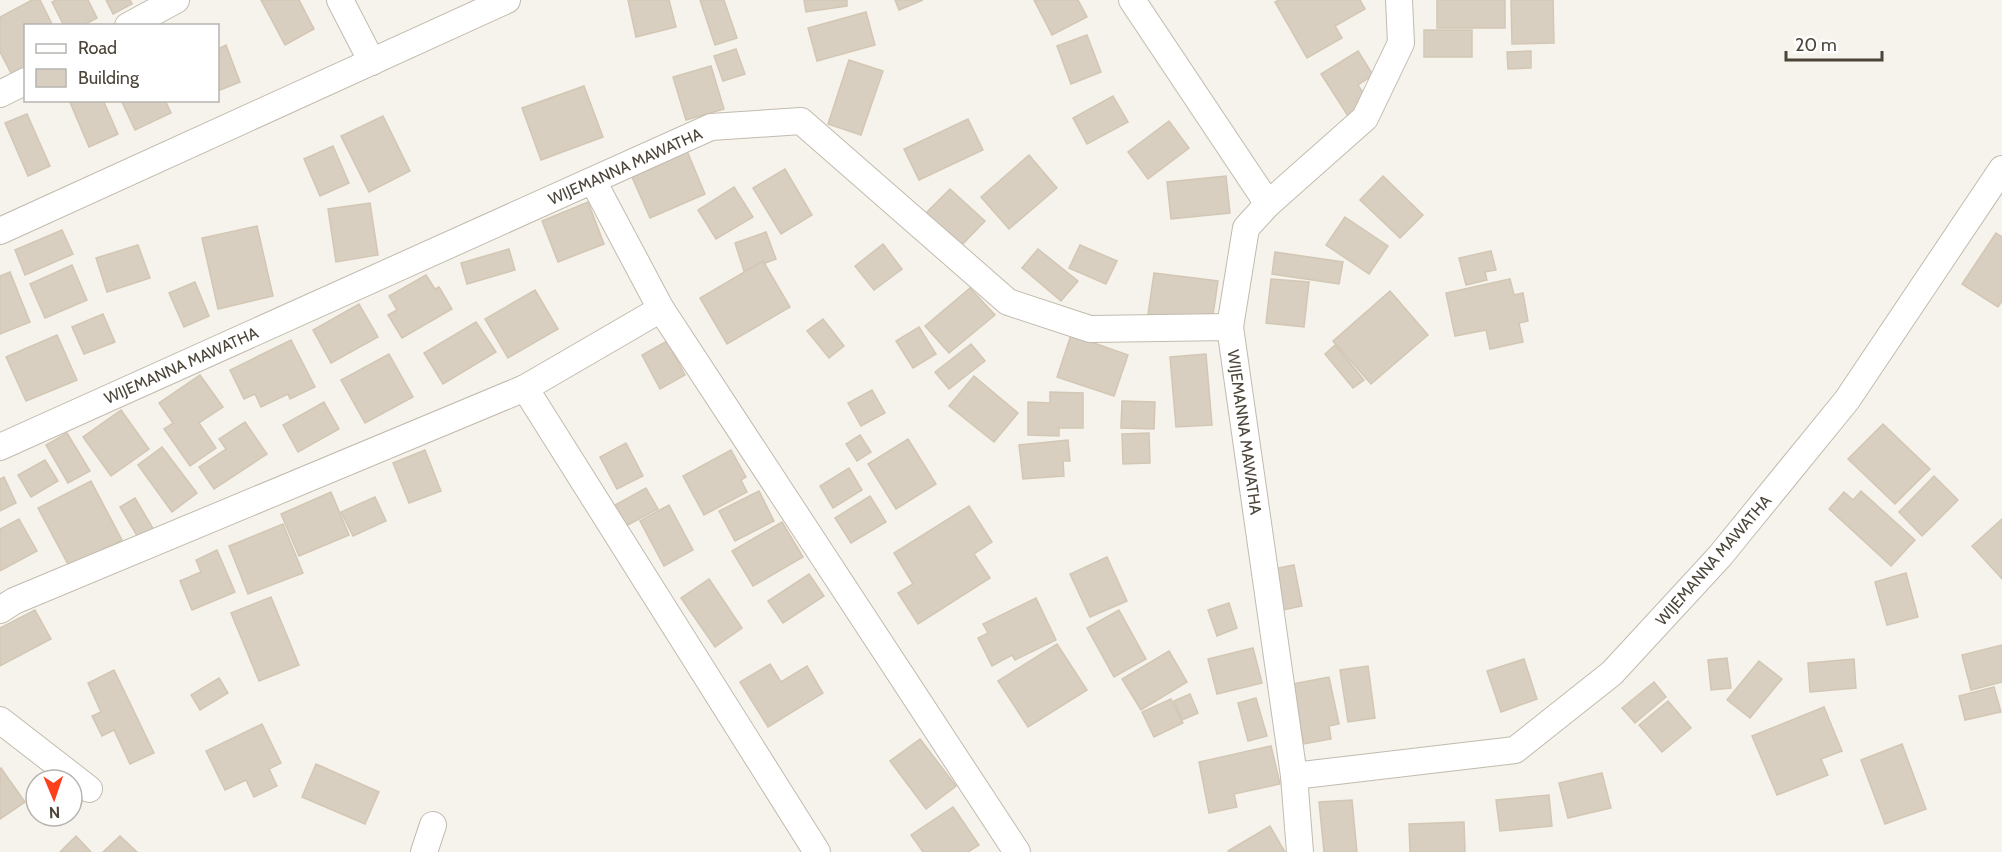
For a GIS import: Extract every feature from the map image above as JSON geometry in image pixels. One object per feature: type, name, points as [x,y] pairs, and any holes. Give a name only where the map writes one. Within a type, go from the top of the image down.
[{"type":"street","points":[[132,24],[176,0]]},
{"type":"street","points":[[340,0],[372,62]]},
{"type":"street","points":[[0,231],[507,0]]},
{"type":"street","points":[[1132,0],[1268,204]]},
{"type":"street","points":[[1230,327],[1246,228],[1268,204],[1365,118],[1401,44],[1400,0]]},
{"type":"street","points":[[0,94],[24,82]]},
{"type":"street","name":"WIJEMANNA MAWATHA","points":[[0,447],[711,127],[801,121],[1008,302],[1090,329],[1230,327],[1294,776],[1515,750],[1612,673],[1720,556],[1847,400],[2002,169]]},
{"type":"street","points":[[593,181],[661,309],[1017,852]]},
{"type":"street","points":[[0,610],[14,601],[525,388],[661,309]]},
{"type":"street","points":[[525,388],[817,852]]},
{"type":"street","points":[[0,720],[89,789]]},
{"type":"street","points":[[1294,776],[1300,852]]},
{"type":"street","points":[[424,852],[433,825]]},
{"type":"building","points":[[32,0],[40,0],[52,24],[24,24],[24,69],[12,75],[0,52],[0,17]]},
{"type":"building","points":[[88,0],[97,18],[86,24],[63,24],[52,2]]},
{"type":"building","points":[[106,0],[130,0],[132,4],[113,14]]},
{"type":"building","points":[[261,0],[299,0],[314,29],[285,45]]},
{"type":"building","points":[[628,0],[669,0],[676,27],[636,37]]},
{"type":"building","points":[[700,0],[724,0],[737,38],[715,45]]},
{"type":"building","points":[[804,0],[847,0],[847,6],[806,12]]},
{"type":"building","points":[[895,0],[923,0],[899,10]]},
{"type":"building","points":[[1034,0],[1078,0],[1087,17],[1052,35]]},
{"type":"building","points":[[1279,0],[1360,0],[1365,9],[1335,26],[1342,38],[1307,58],[1275,2]]},
{"type":"building","points":[[1437,0],[1505,0],[1505,28],[1437,28]]},
{"type":"building","points":[[1511,0],[1553,0],[1554,43],[1512,44]]},
{"type":"building","points":[[866,12],[875,45],[817,61],[808,28]]},
{"type":"building","points":[[1424,30],[1472,30],[1472,57],[1424,57]]},
{"type":"building","points":[[1087,35],[1101,72],[1071,84],[1057,46]]},
{"type":"building","points":[[226,45],[240,82],[219,91],[219,48]]},
{"type":"building","points":[[736,49],[745,74],[723,81],[714,56]]},
{"type":"building","points":[[1358,51],[1373,75],[1358,85],[1369,102],[1348,116],[1321,74]]},
{"type":"building","points":[[1531,51],[1531,68],[1508,69],[1507,52]]},
{"type":"building","points":[[849,60],[883,71],[861,135],[828,124]]},
{"type":"building","points":[[711,66],[724,109],[686,120],[673,77]]},
{"type":"building","points":[[584,86],[603,137],[541,160],[522,108]]},
{"type":"building","points":[[1113,96],[1128,122],[1087,144],[1073,118]]},
{"type":"building","points":[[70,102],[104,102],[118,134],[89,147]]},
{"type":"building","points":[[122,102],[166,102],[171,113],[135,130]]},
{"type":"building","points":[[27,114],[50,166],[28,176],[5,123]]},
{"type":"building","points":[[383,116],[410,171],[369,192],[341,136]]},
{"type":"building","points":[[968,119],[983,150],[919,180],[904,149]]},
{"type":"building","points":[[1169,121],[1189,148],[1148,179],[1128,152]]},
{"type":"building","points":[[333,146],[349,183],[320,196],[304,159]]},
{"type":"building","points":[[687,151],[705,194],[650,218],[631,175]]},
{"type":"building","points":[[1029,155],[1057,188],[1009,229],[981,197]]},
{"type":"building","points":[[785,169],[812,215],[781,234],[753,188]]},
{"type":"building","points":[[1226,176],[1230,213],[1171,219],[1167,182]]},
{"type":"building","points":[[1383,176],[1423,215],[1400,238],[1360,200]]},
{"type":"building","points":[[734,187],[753,217],[716,239],[698,210]]},
{"type":"building","points":[[950,189],[985,221],[958,249],[923,216]]},
{"type":"building","points":[[588,202],[604,244],[558,262],[542,221]]},
{"type":"building","points":[[370,203],[378,255],[336,262],[328,209]]},
{"type":"building","points":[[1345,217],[1388,246],[1369,274],[1326,245]]},
{"type":"building","points":[[257,226],[273,296],[218,309],[202,238]]},
{"type":"building","points":[[62,230],[73,254],[25,275],[15,250]]},
{"type":"building","points":[[766,232],[776,259],[744,271],[735,243]]},
{"type":"building","points":[[1996,233],[2002,237],[2002,301],[1998,307],[1962,284]]},
{"type":"building","points":[[883,244],[902,269],[874,290],[855,266]]},
{"type":"building","points":[[138,245],[150,278],[107,292],[96,258]]},
{"type":"building","points":[[1080,245],[1117,261],[1106,284],[1069,268]]},
{"type":"building","points":[[509,249],[515,270],[467,284],[461,263]]},
{"type":"building","points":[[1038,249],[1078,281],[1061,301],[1022,268]]},
{"type":"building","points":[[1491,251],[1496,270],[1485,272],[1487,280],[1466,285],[1459,258]]},
{"type":"building","points":[[1275,252],[1343,262],[1339,284],[1272,274]]},
{"type":"building","points":[[763,261],[790,307],[727,344],[700,298]]},
{"type":"building","points":[[72,265],[87,300],[45,318],[30,284]]},
{"type":"building","points":[[10,272],[30,322],[0,334],[0,276]]},
{"type":"building","points":[[1154,273],[1218,281],[1212,322],[1148,314]]},
{"type":"building","points":[[426,275],[435,289],[439,287],[452,309],[402,338],[388,315],[397,310],[389,296]]},
{"type":"building","points":[[1271,279],[1309,282],[1304,327],[1266,323]]},
{"type":"building","points":[[1510,279],[1514,295],[1523,293],[1528,321],[1519,323],[1523,342],[1490,349],[1486,330],[1455,336],[1446,293]]},
{"type":"building","points":[[195,282],[209,316],[184,327],[169,293]]},
{"type":"building","points":[[970,288],[995,315],[949,353],[925,326]]},
{"type":"building","points":[[535,290],[558,329],[508,358],[485,319]]},
{"type":"building","points":[[1390,291],[1428,335],[1371,384],[1333,341]]},
{"type":"building","points":[[359,304],[378,337],[331,363],[313,330]]},
{"type":"building","points":[[103,314],[115,342],[84,354],[72,327]]},
{"type":"building","points":[[823,319],[844,346],[829,358],[807,331]]},
{"type":"building","points":[[476,322],[496,352],[443,384],[424,353]]},
{"type":"building","points":[[919,327],[936,354],[913,368],[896,341]]},
{"type":"building","points":[[57,335],[77,380],[26,401],[6,357]]},
{"type":"building","points":[[1071,335],[1128,355],[1114,396],[1057,377]]},
{"type":"building","points":[[291,340],[315,387],[290,399],[288,394],[261,407],[255,394],[244,399],[230,370]]},
{"type":"building","points":[[667,341],[685,375],[660,389],[642,355]]},
{"type":"building","points":[[971,344],[985,361],[949,389],[935,372]]},
{"type":"building","points":[[1335,345],[1364,380],[1353,388],[1325,354]]},
{"type":"building","points":[[389,354],[413,397],[365,423],[341,380]]},
{"type":"building","points":[[1206,354],[1212,425],[1176,427],[1170,357]]},
{"type":"building","points":[[200,375],[223,407],[199,423],[216,448],[190,466],[164,429],[173,423],[159,403]]},
{"type":"building","points":[[974,376],[1018,413],[994,442],[949,406]]},
{"type":"building","points":[[872,390],[885,413],[861,426],[848,403]]},
{"type":"building","points":[[1050,392],[1083,393],[1083,428],[1059,428],[1059,436],[1028,435],[1028,402],[1050,403]]},
{"type":"building","points":[[1122,401],[1155,402],[1154,429],[1121,428]]},
{"type":"building","points":[[324,402],[339,429],[298,452],[283,425]]},
{"type":"building","points":[[121,410],[149,449],[111,476],[83,437]]},
{"type":"building","points":[[245,422],[267,454],[214,489],[199,467],[226,449],[219,439]]},
{"type":"building","points":[[1883,424],[1930,469],[1895,504],[1848,459]]},
{"type":"building","points":[[67,433],[90,471],[68,483],[46,445]]},
{"type":"building","points":[[1149,433],[1150,463],[1123,464],[1122,434]]},
{"type":"building","points":[[860,435],[871,452],[857,461],[846,444]]},
{"type":"building","points":[[908,439],[936,484],[896,509],[868,464]]},
{"type":"building","points":[[1068,440],[1070,461],[1063,461],[1064,476],[1023,479],[1019,445]]},
{"type":"building","points":[[626,443],[643,476],[617,489],[600,457]]},
{"type":"building","points":[[162,447],[197,493],[172,512],[138,465]]},
{"type":"building","points":[[425,450],[441,491],[409,503],[393,463]]},
{"type":"building","points":[[731,450],[746,477],[741,480],[747,492],[704,515],[683,476]]},
{"type":"building","points":[[45,460],[58,481],[31,497],[18,475]]},
{"type":"building","points":[[849,468],[862,490],[833,508],[820,486]]},
{"type":"building","points":[[1934,476],[1958,500],[1922,536],[1899,512]]},
{"type":"building","points":[[4,477],[16,503],[0,511],[0,479]]},
{"type":"building","points":[[91,481],[122,540],[70,568],[38,508]]},
{"type":"building","points":[[646,488],[658,509],[626,526],[615,505]]},
{"type":"building","points":[[759,491],[774,521],[735,541],[719,511]]},
{"type":"building","points":[[1861,491],[1915,540],[1891,566],[1829,509],[1844,492],[1853,500]]},
{"type":"building","points":[[331,492],[349,535],[299,556],[281,514]]},
{"type":"building","points":[[870,496],[886,522],[851,543],[835,518]]},
{"type":"building","points":[[375,497],[386,521],[353,536],[341,512]]},
{"type":"building","points":[[135,498],[154,530],[139,539],[120,507]]},
{"type":"building","points":[[669,505],[693,550],[664,566],[640,521]]},
{"type":"building","points":[[969,506],[992,542],[974,554],[990,578],[918,624],[898,593],[913,584],[894,553]]},
{"type":"building","points":[[19,519],[37,551],[0,571],[0,529]]},
{"type":"building","points":[[2002,519],[2002,579],[1972,546]]},
{"type":"building","points":[[782,522],[803,557],[753,586],[732,551]]},
{"type":"building","points":[[283,524],[303,573],[248,594],[229,546]]},
{"type":"building","points":[[217,550],[235,592],[192,610],[180,581],[201,572],[196,560]]},
{"type":"building","points":[[1107,557],[1127,601],[1090,617],[1070,574]]},
{"type":"building","points":[[1294,565],[1302,606],[1278,611],[1269,570]]},
{"type":"building","points":[[1906,573],[1918,617],[1887,625],[1875,582]]},
{"type":"building","points":[[809,574],[824,596],[783,623],[768,601]]},
{"type":"building","points":[[709,579],[742,628],[715,647],[681,598]]},
{"type":"building","points":[[271,597],[299,665],[259,681],[231,613]]},
{"type":"building","points":[[1036,598],[1056,640],[1015,660],[1012,655],[992,666],[978,638],[988,633],[983,624]]},
{"type":"building","points":[[1229,603],[1237,628],[1217,636],[1208,610]]},
{"type":"building","points":[[35,610],[51,639],[0,666],[0,628]]},
{"type":"building","points":[[1119,610],[1146,659],[1114,677],[1087,628]]},
{"type":"building","points":[[1057,644],[1087,690],[1028,727],[998,681]]},
{"type":"building","points":[[2002,645],[2002,682],[1971,690],[1962,655]]},
{"type":"building","points":[[1253,648],[1262,683],[1217,694],[1208,659]]},
{"type":"building","points":[[1169,651],[1187,682],[1141,710],[1122,679]]},
{"type":"building","points":[[1727,658],[1731,688],[1711,690],[1708,660]]},
{"type":"building","points":[[1524,659],[1537,699],[1501,712],[1487,671]]},
{"type":"building","points":[[1854,659],[1856,688],[1810,692],[1808,663]]},
{"type":"building","points":[[1759,661],[1782,679],[1750,718],[1727,700]]},
{"type":"building","points":[[770,664],[781,682],[807,666],[823,693],[768,727],[740,682]]},
{"type":"building","points":[[1368,666],[1375,718],[1348,722],[1340,670]]},
{"type":"building","points":[[114,670],[154,753],[130,764],[114,730],[102,736],[92,716],[101,712],[88,683]]},
{"type":"building","points":[[1329,677],[1339,724],[1329,726],[1331,739],[1304,744],[1292,684]]},
{"type":"building","points":[[219,678],[228,693],[200,710],[191,695]]},
{"type":"building","points":[[1654,682],[1666,697],[1635,723],[1622,708]]},
{"type":"building","points":[[1994,687],[2001,712],[1965,720],[1959,696]]},
{"type":"building","points":[[1190,694],[1198,713],[1182,720],[1174,701]]},
{"type":"building","points":[[1256,698],[1267,736],[1248,741],[1238,703]]},
{"type":"building","points":[[1171,699],[1183,723],[1154,737],[1142,712]]},
{"type":"building","points":[[1668,701],[1691,728],[1662,752],[1639,725]]},
{"type":"building","points":[[1824,707],[1842,751],[1821,759],[1828,775],[1777,795],[1752,736]]},
{"type":"building","points":[[262,724],[281,763],[269,769],[277,786],[254,797],[246,780],[225,790],[206,751]]},
{"type":"building","points":[[920,739],[956,786],[926,809],[890,761]]},
{"type":"building","points":[[1902,744],[1926,809],[1885,824],[1861,760]]},
{"type":"building","points":[[1271,746],[1280,784],[1234,794],[1237,807],[1209,813],[1199,762]]},
{"type":"building","points":[[316,764],[379,792],[365,824],[302,797]]},
{"type":"building","points":[[0,769],[24,803],[0,819]]},
{"type":"building","points":[[1602,773],[1611,808],[1568,818],[1559,783]]},
{"type":"building","points":[[1549,795],[1552,826],[1500,831],[1496,800]]},
{"type":"building","points":[[1352,800],[1357,852],[1324,852],[1319,802]]},
{"type":"building","points":[[953,807],[979,845],[968,852],[923,852],[911,835]]},
{"type":"building","points":[[1464,822],[1465,852],[1410,852],[1409,824]]},
{"type":"building","points":[[1270,826],[1285,852],[1228,851]]},
{"type":"building","points":[[76,836],[91,852],[60,852]]},
{"type":"building","points":[[120,836],[137,852],[103,852]]}]
